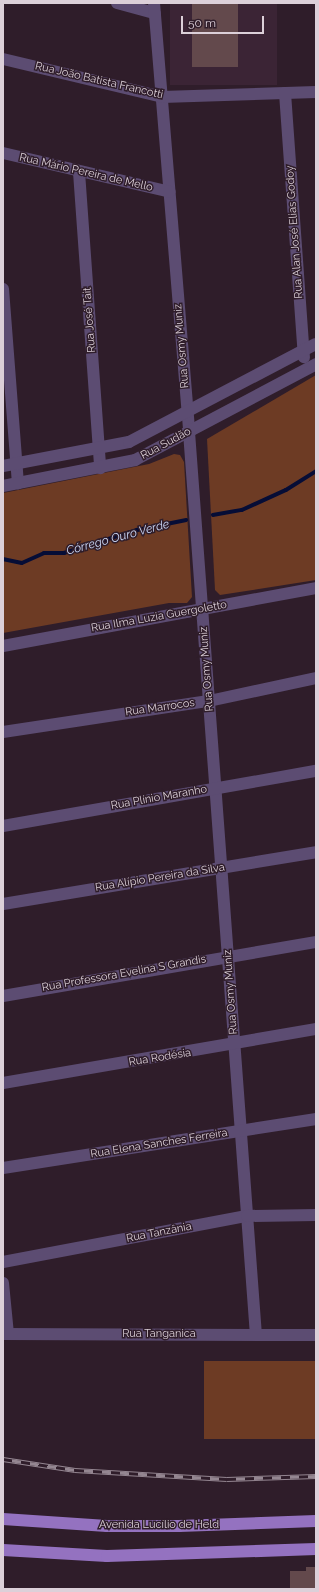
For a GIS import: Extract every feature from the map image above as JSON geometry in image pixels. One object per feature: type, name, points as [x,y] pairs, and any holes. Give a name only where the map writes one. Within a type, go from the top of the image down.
[{"type":"main road","name":"Avenida Lucílio de Held","points":[[3,1519],[107,1526],[179,1526],[316,1521]]},
{"type":"main road","points":[[3,1550],[107,1556],[316,1549]]},
{"type":"street","points":[[117,3],[155,8]]},
{"type":"street","name":"Rua Osmy Muniz","points":[[155,8],[188,412],[256,1334]]},
{"type":"street","name":"Rua João Batista Francotti","points":[[3,59],[162,97],[316,92]]},
{"type":"street","name":"Rua Alan José Elias Godoy","points":[[285,93],[304,351],[304,370]]},
{"type":"street","name":"Rua Mário Pereira de Mello","points":[[3,154],[170,192]]},
{"type":"street","name":"Rua José Tait","points":[[80,172],[100,468]]},
{"type":"street","points":[[3,289],[18,483]]},
{"type":"street","name":"Rua Sudão","points":[[3,466],[99,449],[129,442],[316,344]]},
{"type":"street","name":"Rua Sudão","points":[[3,486],[135,460],[316,364]]},
{"type":"street","name":"Rua Ilma Luzia Guergoletto","points":[[3,646],[316,588]]},
{"type":"street","name":"Rua Marrocos","points":[[3,732],[209,701],[316,678]]},
{"type":"street","name":"Rua Plínio Maranho","points":[[3,826],[316,771]]},
{"type":"street","name":"Rua Alípio Pereira da Silva","points":[[3,904],[316,852]]},
{"type":"street","name":"Rua Professora Evelina S Grandis","points":[[3,996],[316,942]]},
{"type":"street","name":"Rua Rodésia","points":[[3,1083],[235,1045],[316,1029]]},
{"type":"street","name":"Rua Elena Sanches Ferreira","points":[[3,1168],[316,1119]]},
{"type":"street","name":"Rua Tanzânia","points":[[3,1262],[247,1216],[316,1215]]},
{"type":"street","points":[[3,1283],[5,1334]]},
{"type":"street","name":"Rua Tanganica","points":[[5,1334],[316,1335]]},
{"type":"shaded area","points":[[170,3],[277,3],[277,85],[170,85]]},
{"type":"shaded area","points":[[316,375],[316,580],[220,595],[215,590],[207,439]]},
{"type":"shaded area","points":[[174,454],[180,455],[184,462],[192,597],[187,603],[169,603],[3,633],[3,493],[149,464]]},
{"type":"shaded area","points":[[204,1361],[316,1361],[316,1439],[204,1439]]},
{"type":"building","points":[[192,3],[238,3],[238,67],[192,67]]},
{"type":"building","points":[[306,1567],[316,1567],[316,1589],[290,1589],[290,1571],[306,1571]]},
{"type":"waterway","name":"Córrego Ouro Verde","points":[[213,515],[242,510],[286,490],[316,471]]},
{"type":"waterway","name":"Córrego Ouro Verde","points":[[3,559],[22,563],[44,553],[64,553],[137,530],[186,520]]},
{"type":"railway","points":[[3,1459],[75,1470],[227,1479],[316,1476]]}]
